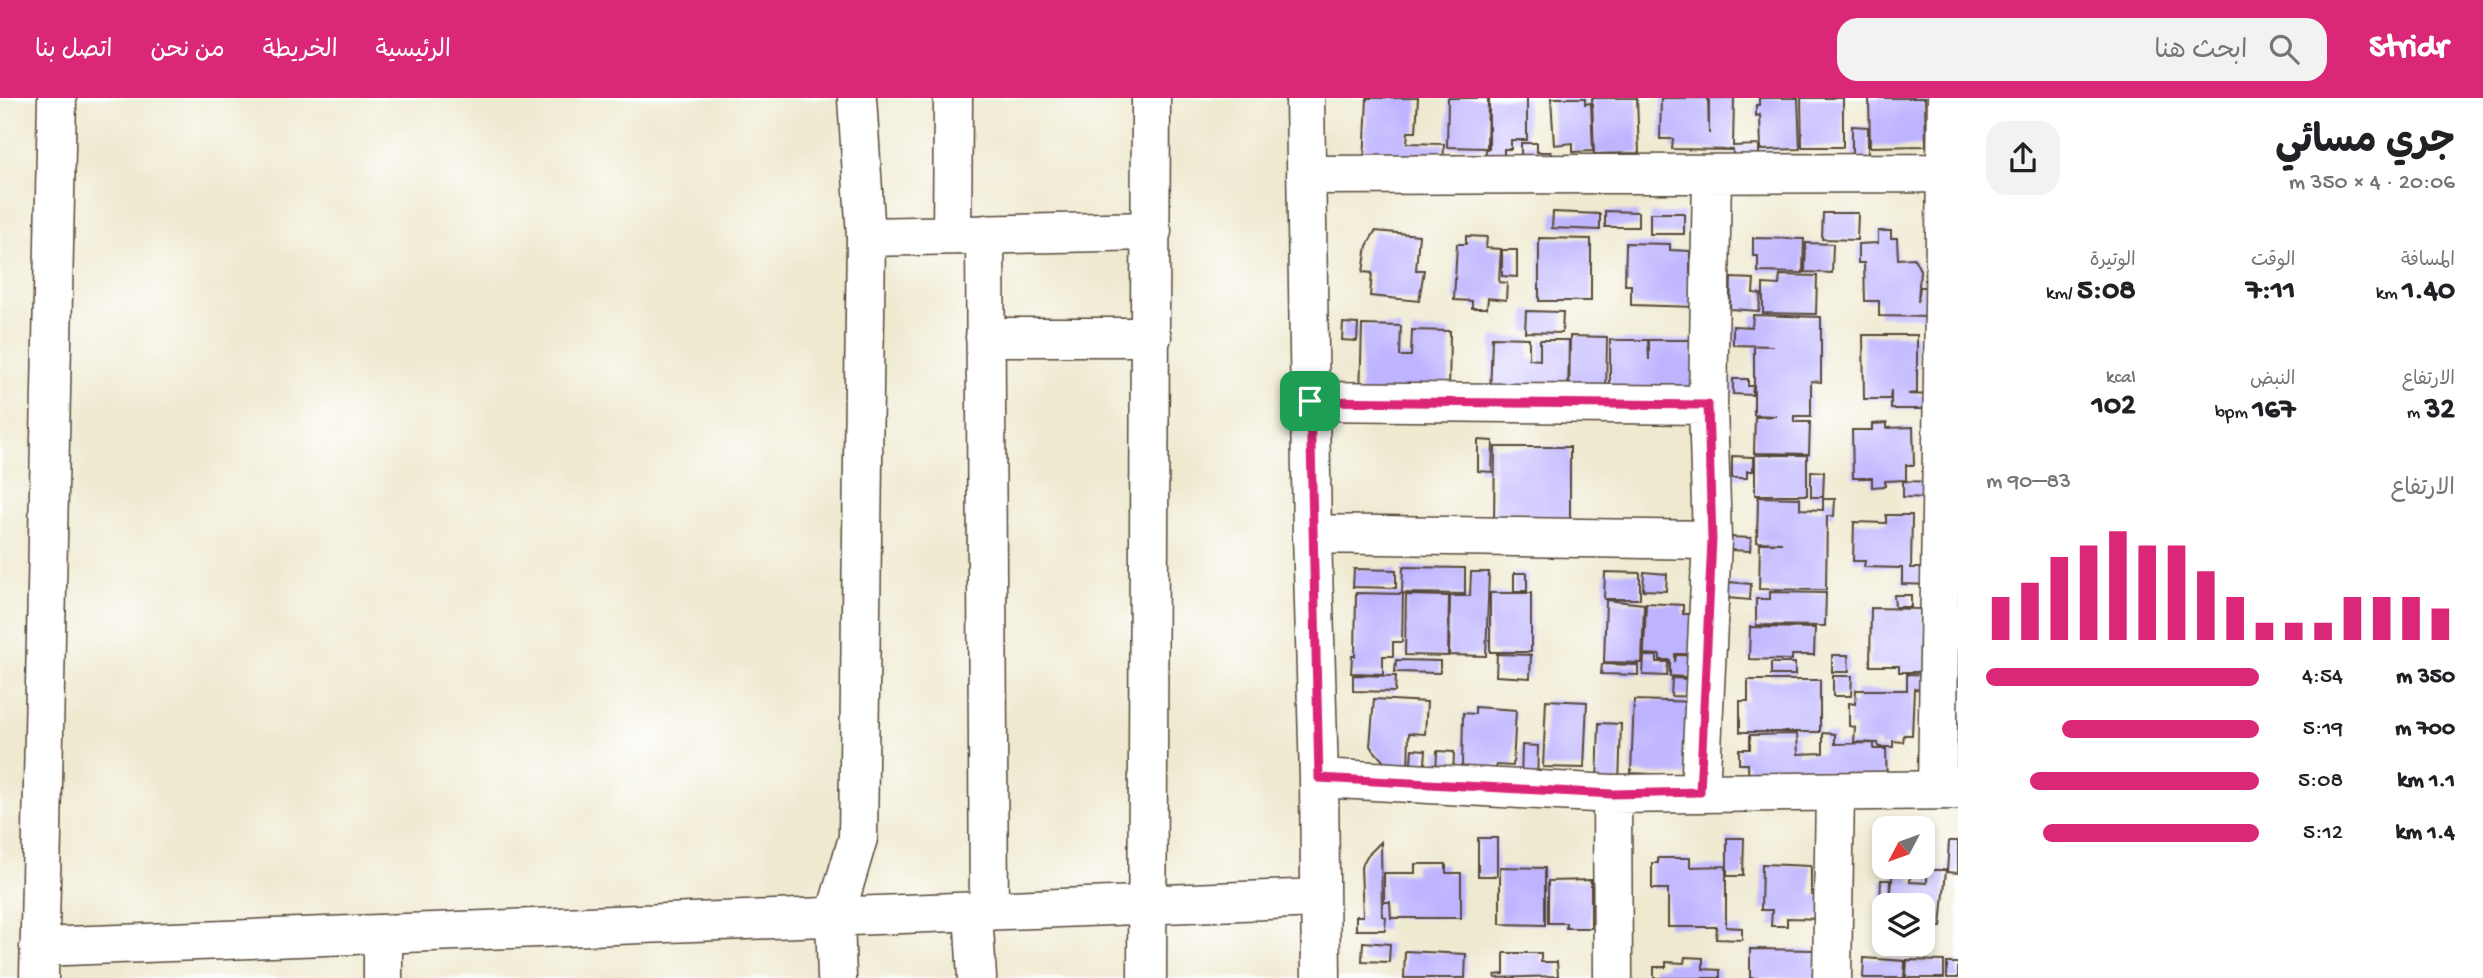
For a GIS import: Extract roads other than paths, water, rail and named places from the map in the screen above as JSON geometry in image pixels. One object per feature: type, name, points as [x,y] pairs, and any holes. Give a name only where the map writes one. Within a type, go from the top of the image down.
[{"type":"street","points":[[57,98],[39,962],[383,934],[1320,898]]},
{"type":"street","points":[[837,978],[835,916],[858,838],[866,237],[857,98]]},
{"type":"street","points":[[953,98],[969,234],[985,337],[981,911],[977,978]]},
{"type":"street","points":[[1147,978],[1151,98]]},
{"type":"street","points":[[1305,98],[1321,978]]},
{"type":"street","points":[[1319,778],[1612,794],[1948,790],[1947,98]]},
{"type":"street","points":[[1306,175],[1946,173]]},
{"type":"street","points":[[1700,792],[1712,540],[1708,405],[1712,174]]},
{"type":"street","points":[[866,237],[1152,231]]},
{"type":"street","points":[[985,337],[1152,337]]},
{"type":"street","points":[[1310,401],[1708,405]]},
{"type":"street","points":[[1312,534],[1712,540]]},
{"type":"street","points":[[1832,978],[1835,792]]},
{"type":"street","points":[[1612,794],[1613,978]]},
{"type":"street","points":[[383,934],[383,978]]}]
